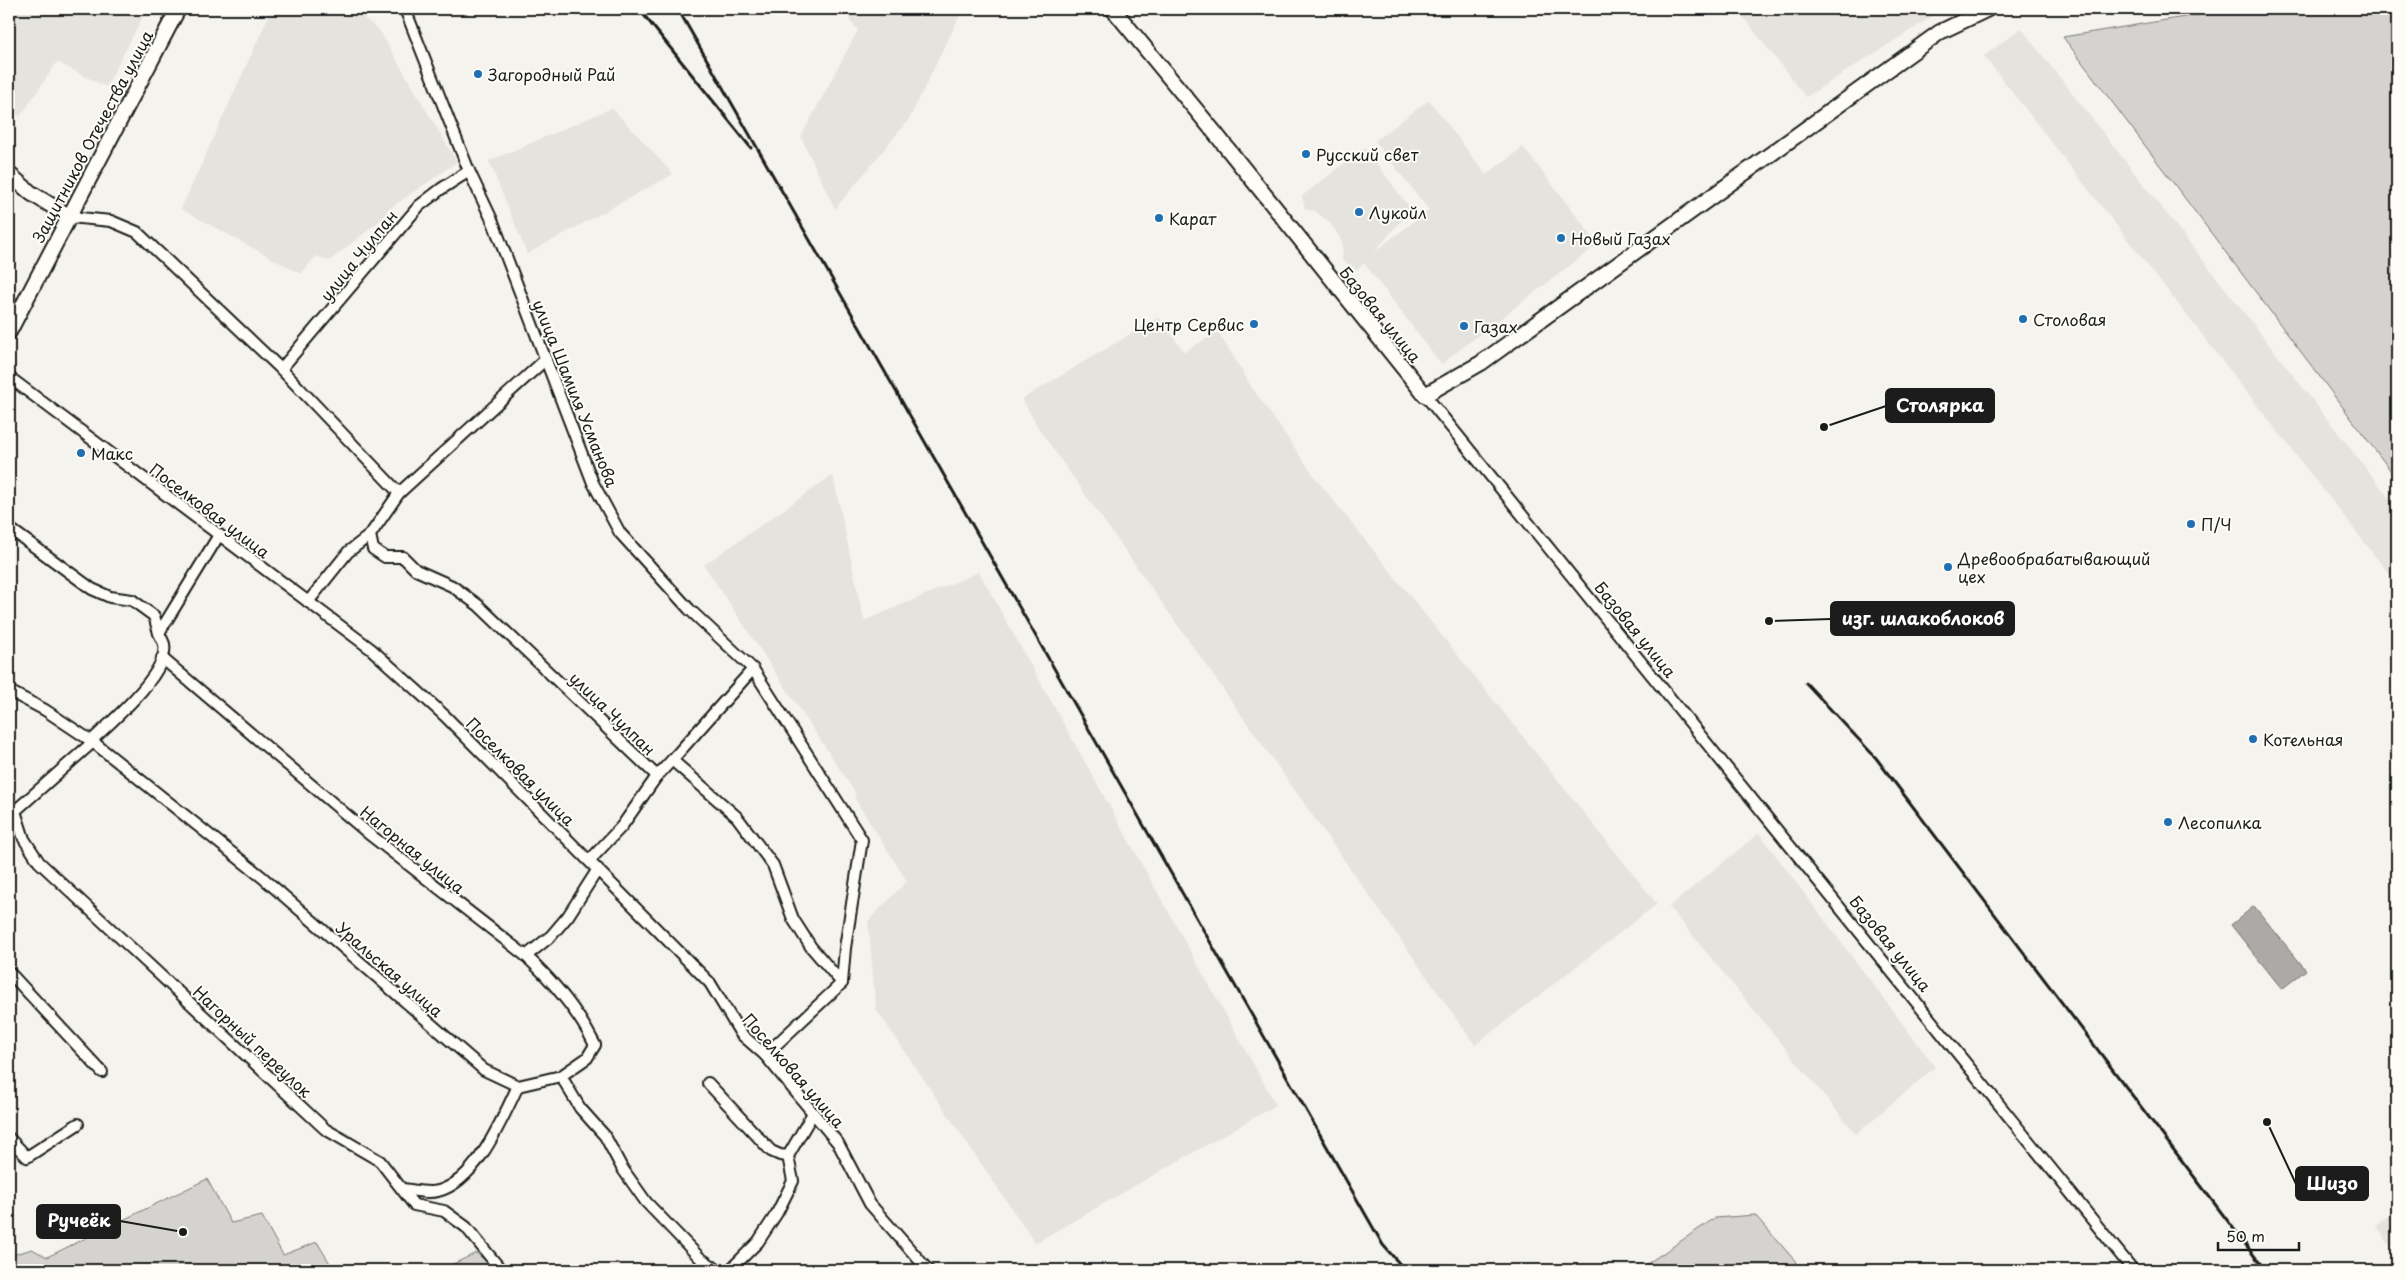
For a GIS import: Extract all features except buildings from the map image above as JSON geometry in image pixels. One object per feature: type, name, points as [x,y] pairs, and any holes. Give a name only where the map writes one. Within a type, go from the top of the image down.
[{"type":"main road","name":"Защитников Отечества улица","points":[[9,332],[178,9]]},
{"type":"main road","name":"Базовая улица","points":[[1112,9],[1215,133],[1425,395]]},
{"type":"main road","points":[[1425,395],[1481,363],[1940,32],[1988,9]]},
{"type":"main road","points":[[9,174],[31,193],[70,217]]},
{"type":"street","name":"улица Шамиля Усманова","points":[[405,9],[469,171],[494,222],[594,484],[620,533],[689,609],[753,669],[862,840],[845,948],[842,983]]},
{"type":"street","name":"улица Чулпан","points":[[281,370],[419,206],[469,171]]},
{"type":"street","points":[[70,217],[111,221],[137,232],[281,370],[399,493]]},
{"type":"street","points":[[308,602],[348,552],[370,535],[399,493],[546,359]]},
{"type":"street","name":"Поселковая улица","points":[[9,377],[371,650],[445,716],[710,983],[741,1034],[765,1055],[838,1143],[870,1204],[928,1270]]},
{"type":"street","name":"Базовая улица","points":[[1425,395],[2133,1270]]},
{"type":"street","points":[[9,528],[92,589],[110,596],[132,600],[154,616],[164,645],[162,658],[152,678],[129,705],[92,742],[12,807]]},
{"type":"street","points":[[159,633],[219,535]]},
{"type":"street","name":"улица Чулпан","points":[[370,535],[373,549],[385,557],[403,557],[416,570],[452,586],[478,605],[657,776],[672,760],[737,817],[772,865],[792,919],[811,947],[842,983]]},
{"type":"street","name":"Нагорная улица","points":[[162,658],[369,834],[526,956],[548,977],[584,1023],[595,1044],[587,1058],[561,1076]]},
{"type":"street","points":[[672,760],[753,669]]},
{"type":"street","name":"Уральская улица","points":[[9,691],[45,710],[92,742],[262,877],[484,1070],[518,1086]]},
{"type":"street","points":[[590,860],[622,826],[657,776]]},
{"type":"street","name":"Нагорный переулок","points":[[12,807],[24,839],[39,862],[325,1130],[380,1161],[414,1205],[444,1211],[466,1227],[501,1270]]},
{"type":"street","points":[[526,956],[551,936],[568,916],[598,869]]},
{"type":"street","points":[[9,972],[102,1072]]},
{"type":"street","points":[[765,1055],[842,983]]},
{"type":"street","points":[[403,1189],[437,1192],[458,1180],[485,1152],[518,1086],[561,1076],[580,1108],[605,1136],[622,1168],[646,1202],[700,1258],[718,1270]]},
{"type":"street","points":[[708,1083],[771,1151],[780,1156],[788,1156]]},
{"type":"street","points":[[730,1270],[758,1242],[778,1213],[793,1180],[788,1156],[814,1113]]},
{"type":"street","points":[[9,1138],[27,1157],[78,1124]]},
{"type":"shaded area","points":[[9,9],[147,9],[106,87],[57,62],[20,117],[9,104]]},
{"type":"shaded area","points":[[272,9],[353,9],[379,30],[457,162],[386,211],[387,215],[329,261],[316,256],[301,274],[181,209]]},
{"type":"shaded area","points":[[854,9],[963,9],[909,119],[835,209],[801,137],[858,30],[849,20]]},
{"type":"shaded area","points":[[1737,9],[1944,9],[1806,97]]},
{"type":"shaded area","points":[[2233,9],[2397,9],[2397,479],[2063,37]]},
{"type":"shaded area","points":[[2021,28],[2397,508],[2397,584],[1984,56]]},
{"type":"shaded area","points":[[1429,100],[1486,175],[1523,147],[1598,244],[1441,364],[1364,263],[1357,270],[1342,260],[1343,247],[1340,238],[1329,222],[1315,211],[1305,209],[1302,196],[1365,148],[1413,212],[1398,224],[1374,252],[1429,210],[1375,141]]},
{"type":"shaded area","points":[[612,108],[673,174],[527,254],[489,161]]},
{"type":"shaded area","points":[[1159,317],[1184,352],[1218,332],[1253,389],[1317,480],[1657,904],[1475,1045],[1039,429],[1022,399]]},
{"type":"shaded area","points":[[833,475],[864,621],[979,572],[1276,1105],[1035,1243],[876,1009],[868,921],[907,881],[855,799],[855,792],[704,565]]},
{"type":"shaded area","points":[[1759,833],[1935,1067],[1856,1134],[1669,907]]},
{"type":"shaded area","points":[[2254,906],[2306,970],[2282,989],[2231,925]]},
{"type":"shaded area","points":[[207,1179],[231,1223],[262,1216],[283,1255],[317,1242],[334,1270],[9,1270],[9,1256],[32,1249],[47,1257]]},
{"type":"shaded area","points":[[2393,1212],[2397,1219],[2397,1255],[2376,1226]]},
{"type":"shaded area","points":[[1755,1215],[1803,1270],[1638,1270],[1715,1218]]},
{"type":"shaded area","points":[[476,1253],[498,1270],[441,1270]]},
{"type":"railway","points":[[639,9],[751,148]]},
{"type":"railway","points":[[678,9],[1383,1245],[1405,1270]]},
{"type":"railway","points":[[1806,683],[1876,758],[2265,1270]]},
{"type":"place","name":"Загородный Рай","points":[[478,74]]},
{"type":"place","name":"Русский свет","points":[[1306,154]]},
{"type":"place","name":"Лукойл","points":[[1359,212]]},
{"type":"place","name":"Карат","points":[[1159,218]]},
{"type":"place","name":"Новый Газах","points":[[1561,238]]},
{"type":"place","name":"Столовая","points":[[2023,319]]},
{"type":"place","name":"Центр Сервис","points":[[1254,324]]},
{"type":"place","name":"Газах","points":[[1464,326]]},
{"type":"place","name":"Столярка","points":[[1824,427]]},
{"type":"place","name":"Макс","points":[[81,453]]},
{"type":"place","name":"П/Ч","points":[[2191,524]]},
{"type":"place","name":"Древообрабатывающий цех","points":[[1948,567]]},
{"type":"place","name":"изг. шлакоблоков","points":[[1769,621]]},
{"type":"place","name":"Котельная","points":[[2253,739]]},
{"type":"place","name":"Лесопилка","points":[[2168,822]]},
{"type":"place","name":"Шизо","points":[[2267,1122]]},
{"type":"place","name":"Ручеёк","points":[[183,1232]]}]
